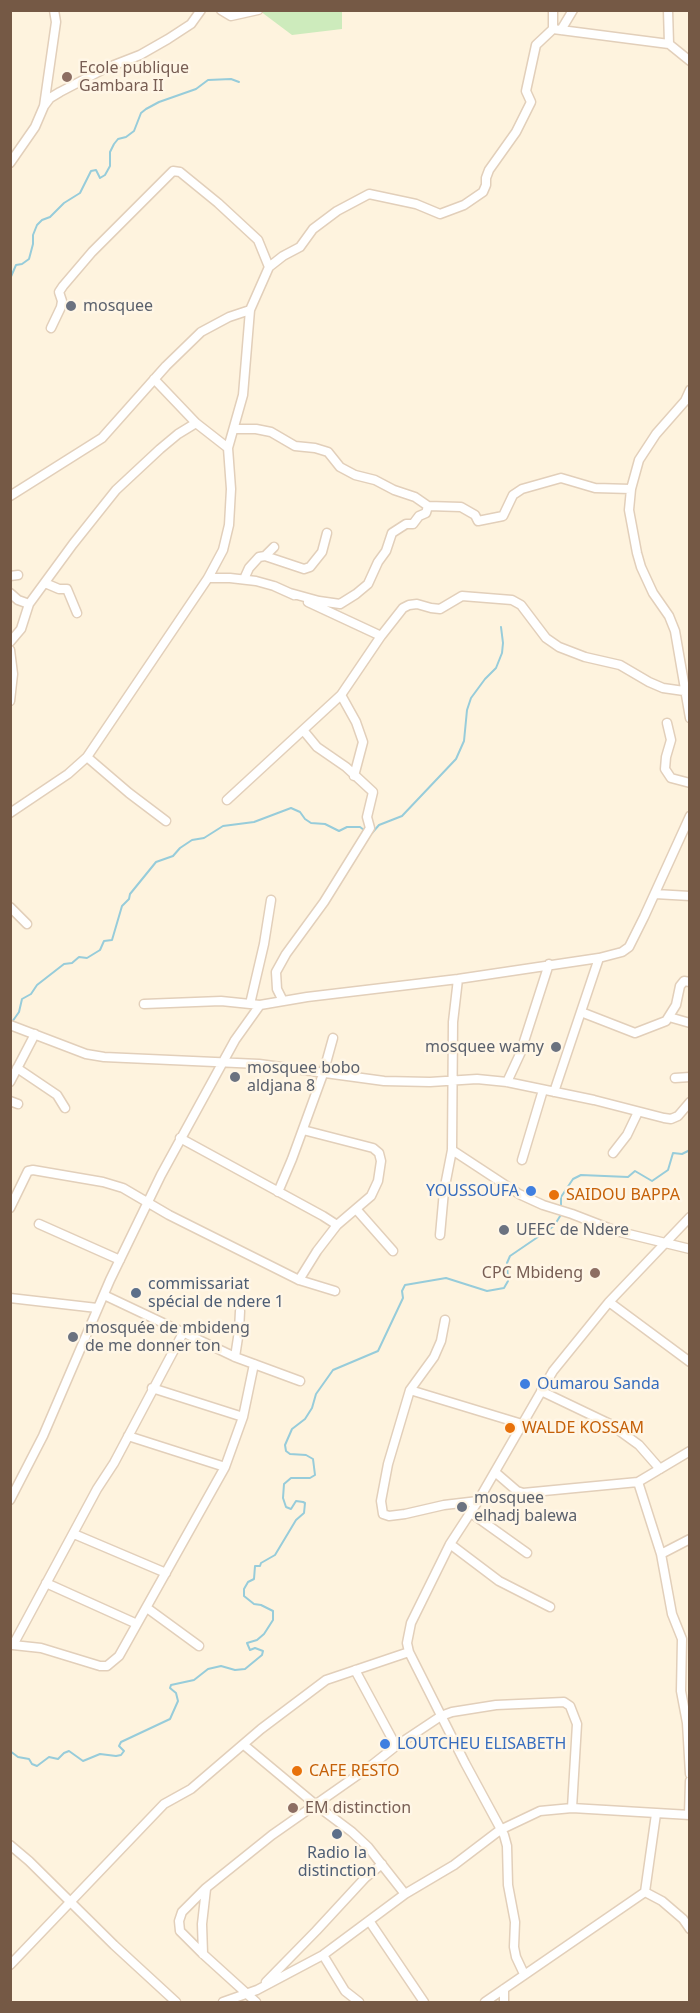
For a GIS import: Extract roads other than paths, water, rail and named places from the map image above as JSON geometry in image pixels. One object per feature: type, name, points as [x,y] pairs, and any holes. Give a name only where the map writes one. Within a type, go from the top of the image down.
[{"type":"street","points":[[44,106],[56,22],[54,10]]},
{"type":"street","points":[[10,163],[35,127],[50,98],[168,39],[191,24],[201,10]]},
{"type":"street","points":[[221,10],[231,16],[258,10]]},
{"type":"street","points":[[553,10],[557,30]]},
{"type":"street","points":[[10,813],[68,774],[87,757],[208,578],[223,550],[229,525],[231,489],[228,448],[243,395],[250,310],[270,267],[283,256],[300,247],[314,229],[337,211],[369,194],[416,204],[440,214],[464,205],[483,192],[489,170],[516,132],[531,102],[526,92],[536,45],[557,30],[573,10]]},
{"type":"street","points":[[668,10],[669,44]]},
{"type":"street","points":[[557,30],[669,44],[690,61]]},
{"type":"street","points":[[51,328],[63,301],[59,292],[63,286],[92,252],[173,171],[180,172],[226,209],[258,240],[270,267]]},
{"type":"street","points":[[10,496],[102,438],[154,379],[201,332],[230,317],[250,310]]},
{"type":"street","points":[[154,379],[196,423],[228,448]]},
{"type":"street","points":[[690,390],[685,401],[656,434],[639,460],[631,489],[629,510],[637,553],[653,593],[669,616],[675,632],[690,718]]},
{"type":"street","points":[[10,642],[21,629],[29,604],[116,490],[160,449],[196,423]]},
{"type":"street","points":[[234,429],[271,432],[295,446],[315,448],[328,453],[340,467],[355,475],[375,480],[415,497],[428,506],[461,507],[475,515],[478,521],[503,516],[513,495],[522,489],[561,478],[595,488],[631,489]]},
{"type":"street","points":[[290,593],[340,604],[356,594],[368,584],[386,551],[392,533],[406,524],[413,524],[419,516],[426,513],[428,506]]},
{"type":"street","points":[[265,556],[303,569],[310,567],[322,552],[327,533]]},
{"type":"street","points":[[244,579],[249,568],[274,547]]},
{"type":"street","points":[[208,578],[244,579],[274,586],[381,636]]},
{"type":"street","points":[[45,583],[59,589],[67,588],[76,613]]},
{"type":"street","points":[[12,595],[29,604]]},
{"type":"street","points":[[227,800],[341,695],[381,636],[403,608],[409,605],[417,604],[431,609],[440,609],[462,596],[512,600],[521,605],[546,638],[559,647],[585,657],[620,665],[663,688],[684,691]]},
{"type":"street","points":[[10,650],[13,674],[10,701]]},
{"type":"street","points":[[341,695],[356,722],[363,742],[354,776]]},
{"type":"street","points":[[667,723],[671,740],[665,769],[670,778],[690,783]]},
{"type":"street","points":[[283,1001],[277,989],[276,972],[285,954],[324,902],[370,828],[367,817],[373,792],[346,767],[317,747],[303,730]]},
{"type":"street","points":[[87,757],[129,794],[166,822]]},
{"type":"street","points":[[144,1004],[221,1000],[255,1004],[283,1001],[458,979],[599,958],[622,952],[629,947],[690,816]]},
{"type":"street","points":[[655,894],[690,897]]},
{"type":"street","points":[[10,1500],[43,1436],[97,1308],[147,1203],[180,1138],[255,1004],[271,900]]},
{"type":"street","points":[[10,907],[27,924]]},
{"type":"street","points":[[554,1092],[599,958]]},
{"type":"street","points":[[507,1082],[523,1046],[549,964]]},
{"type":"street","points":[[440,1235],[444,1191],[453,1150],[453,1022],[458,979]]},
{"type":"street","points":[[581,1012],[635,1033],[666,1021],[676,1005],[680,986],[684,981],[690,982]]},
{"type":"street","points":[[669,1017],[690,1023]]},
{"type":"street","points":[[15,1027],[86,1054],[105,1057],[259,1064],[384,1081],[430,1082],[454,1079],[507,1082],[671,1119],[678,1116],[690,1102]]},
{"type":"street","points":[[10,1082],[35,1034]]},
{"type":"street","points":[[278,1192],[323,1074],[333,1038]]},
{"type":"street","points":[[17,1068],[57,1095],[65,1108]]},
{"type":"street","points":[[675,1078],[690,1077]]},
{"type":"street","points":[[522,1160],[543,1090]]},
{"type":"street","points":[[613,1153],[627,1135],[638,1112]]},
{"type":"street","points":[[299,1280],[316,1251],[337,1225],[371,1196],[378,1181],[381,1161],[379,1153],[373,1148],[303,1130]]},
{"type":"street","points":[[180,1138],[337,1225]]},
{"type":"street","points":[[453,1150],[519,1194],[543,1206],[572,1214],[616,1231],[690,1249]]},
{"type":"street","points":[[10,1208],[28,1171],[104,1182],[123,1188],[147,1203],[299,1280],[335,1291]]},
{"type":"street","points":[[356,1209],[393,1251]]},
{"type":"street","points":[[524,1974],[514,1947],[516,1936],[508,1885],[507,1846],[409,1652],[407,1643],[411,1623],[450,1544],[471,1513],[553,1371],[609,1302],[690,1217]]},
{"type":"street","points":[[39,1224],[120,1260]]},
{"type":"street","points":[[104,1295],[235,1357],[300,1382]]},
{"type":"street","points":[[10,1298],[97,1308]]},
{"type":"street","points":[[609,1302],[690,1362]]},
{"type":"street","points":[[235,1357],[240,1311]]},
{"type":"street","points":[[445,1320],[441,1341],[434,1358],[410,1390],[388,1464],[381,1502],[383,1514],[389,1516],[405,1514],[444,1505],[478,1501]]},
{"type":"street","points":[[183,1333],[12,1645],[41,1648],[100,1666],[108,1666],[119,1656],[225,1467],[243,1417],[254,1364]]},
{"type":"street","points":[[152,1388],[243,1417]]},
{"type":"street","points":[[410,1390],[522,1424]]},
{"type":"street","points":[[541,1391],[610,1424],[639,1445],[660,1469]]},
{"type":"street","points":[[128,1436],[225,1467]]},
{"type":"street","points":[[495,1472],[517,1491],[523,1492],[638,1482],[690,1451]]},
{"type":"street","points":[[638,1482],[661,1554],[672,1614],[682,1639],[681,1691],[687,1724],[690,1774]]},
{"type":"street","points":[[471,1513],[527,1553]]},
{"type":"street","points":[[74,1533],[166,1573]]},
{"type":"street","points":[[661,1554],[690,1539]]},
{"type":"street","points":[[450,1544],[500,1581],[550,1606]]},
{"type":"street","points":[[46,1583],[137,1624]]},
{"type":"street","points":[[147,1608],[199,1646]]},
{"type":"street","points":[[10,1965],[72,1903],[109,1859],[164,1804],[191,1789],[261,1729],[326,1680],[409,1652]]},
{"type":"street","points":[[355,1670],[396,1746]]},
{"type":"street","points":[[256,2002],[180,1931],[179,1921],[182,1912],[206,1888],[272,1835],[441,1716],[496,1705],[564,1702],[570,1706],[577,1724],[572,1808]]},
{"type":"street","points":[[244,1745],[352,1832],[368,1847],[405,1894]]},
{"type":"street","points":[[225,2002],[257,1990],[323,1955],[405,1894],[454,1865],[500,1830],[540,1811],[572,1808],[689,1815],[690,1781]]},
{"type":"street","points":[[485,2002],[645,1892],[656,1814]]},
{"type":"street","points":[[10,1845],[176,2002]]},
{"type":"street","points":[[257,1990],[293,1956],[365,1878],[382,1864]]},
{"type":"street","points":[[203,1954],[202,1924],[206,1888]]},
{"type":"street","points":[[645,1892],[662,1901],[683,1919],[690,1929]]},
{"type":"street","points":[[370,1922],[424,2002]]},
{"type":"street","points":[[323,1955],[345,1991],[359,2002]]},
{"type":"street","points":[[504,1989],[504,2002]]},
{"type":"waterway","points":[[10,279],[16,265],[29,259],[37,225],[80,193],[91,171],[96,170],[100,178],[105,175],[110,166],[110,152],[114,144],[118,139],[134,131],[141,113],[159,102],[196,89],[208,80],[231,79],[239,82]]},
{"type":"waterway","points":[[372,833],[379,825],[402,816],[456,759],[464,741],[467,710],[471,698],[496,668],[502,653],[501,627]]},
{"type":"waterway","points":[[12,1022],[19,1012],[22,999],[31,994],[37,985],[64,964],[72,963],[79,957],[87,958],[100,950],[104,941],[112,940],[122,906],[129,899],[130,894],[156,862],[173,856],[192,840],[204,838],[223,826],[254,822],[291,808],[300,812],[311,823],[325,824],[339,831],[347,827],[360,827],[364,830]]},
{"type":"waterway","points":[[561,1208],[561,1197],[573,1179],[581,1175],[628,1177],[635,1171],[652,1181],[668,1170],[673,1153],[682,1154],[690,1150]]},
{"type":"waterway","points":[[10,1751],[18,1757],[29,1759],[37,1766],[49,1757],[58,1759],[69,1751],[83,1761],[100,1754],[121,1755],[124,1751],[119,1746],[121,1742],[170,1719],[178,1701],[176,1693],[170,1688],[171,1685],[194,1680],[208,1669],[221,1666],[235,1670],[245,1669],[262,1655],[263,1651],[255,1648],[250,1650],[247,1643],[257,1640],[264,1634],[273,1620],[273,1611],[254,1604],[244,1596],[244,1589],[248,1582],[254,1579],[255,1566],[260,1566],[261,1563],[275,1555],[296,1520],[304,1513],[305,1503],[303,1502],[296,1501],[291,1509],[286,1507],[283,1498],[284,1484],[291,1478],[310,1478],[315,1475],[313,1459],[306,1455],[290,1454],[286,1451],[285,1445],[292,1429],[305,1419],[312,1408],[316,1394],[333,1370],[378,1351],[403,1298],[402,1291],[405,1285],[446,1278],[487,1291],[504,1288],[508,1281],[507,1263],[510,1256],[554,1226],[562,1213]]},
{"type":"place","name":"Ecole publique Gambara II","points":[[67,77]]},
{"type":"place","name":"mosquee","points":[[71,306]]},
{"type":"place","name":"mosquee wamy","points":[[556,1047]]},
{"type":"place","name":"mosquee bobo aldjana 8","points":[[235,1077]]},
{"type":"place","name":"YOUSSOUFA","points":[[531,1191]]},
{"type":"place","name":"SAIDOU BAPPA","points":[[554,1195]]},
{"type":"place","name":"UEEC de Ndere","points":[[504,1230]]},
{"type":"place","name":"CPC Mbideng","points":[[595,1273]]},
{"type":"place","name":"commissariat spécial de ndere 1","points":[[136,1293]]},
{"type":"place","name":"mosquée de mbideng de me donner ton","points":[[73,1337]]},
{"type":"place","name":"Oumarou Sanda","points":[[525,1384]]},
{"type":"place","name":"WALDE KOSSAM","points":[[510,1428]]},
{"type":"place","name":"mosquee elhadj balewa","points":[[462,1507]]},
{"type":"place","name":"LOUTCHEU ELISABETH","points":[[385,1744]]},
{"type":"place","name":"CAFE RESTO","points":[[297,1771]]},
{"type":"place","name":"EM distinction","points":[[293,1808]]},
{"type":"place","name":"Radio la distinction","points":[[337,1834]]}]
